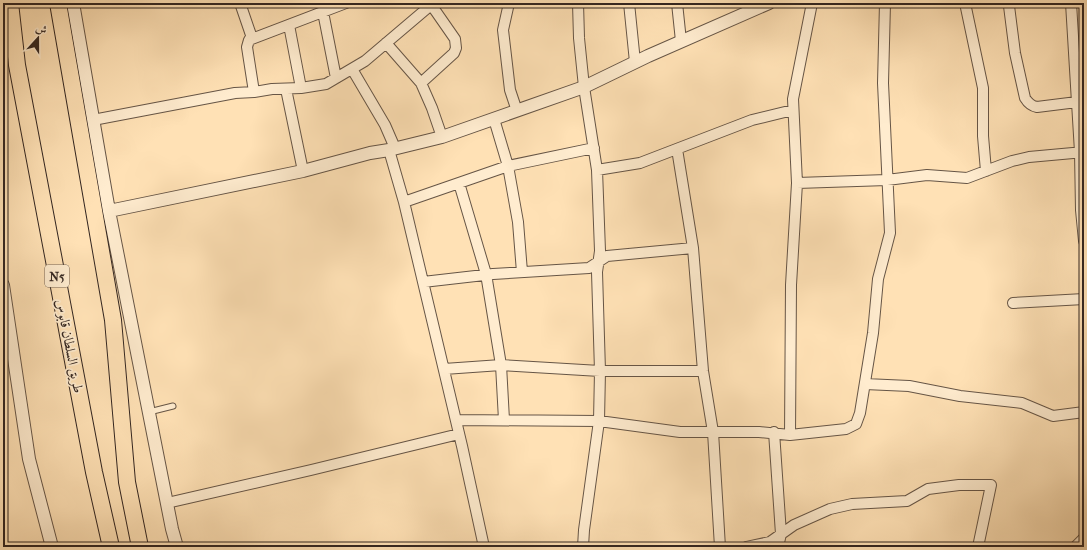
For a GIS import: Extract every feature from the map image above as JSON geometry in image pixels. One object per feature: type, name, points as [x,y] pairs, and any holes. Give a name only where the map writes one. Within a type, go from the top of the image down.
[{"type":"highway","name":"طريق السلطان قابوس","points":[[10,3],[17,65],[94,472],[111,547]]},
{"type":"highway","points":[[58,3],[113,320],[127,482],[140,547]]},
{"type":"street","points":[[73,3],[109,211],[177,547]]},
{"type":"street","points":[[240,3],[252,38]]},
{"type":"street","points":[[254,92],[247,46],[249,40],[346,3]]},
{"type":"street","points":[[509,3],[503,30],[510,90],[517,111]]},
{"type":"street","points":[[578,3],[579,38],[584,87],[597,170],[600,251],[597,272],[600,371],[599,422],[583,547]]},
{"type":"street","points":[[629,3],[635,62]]},
{"type":"street","points":[[677,3],[681,41]]},
{"type":"street","points":[[109,211],[303,171],[370,153],[442,137],[584,87],[635,62],[768,3]]},
{"type":"street","points":[[790,435],[791,285],[797,183],[793,100],[812,3]]},
{"type":"street","points":[[456,420],[599,422],[680,432],[774,432],[790,435],[846,429],[856,424],[859,419],[873,334],[878,279],[890,233],[883,83],[885,3]]},
{"type":"street","points":[[965,3],[983,88],[986,171]]},
{"type":"street","points":[[1071,3],[1077,102],[1082,152],[1081,210],[1084,241]]},
{"type":"street","points":[[93,120],[235,92],[301,88],[326,84],[365,61],[430,4],[454,39],[456,48],[454,53],[421,83]]},
{"type":"street","points":[[1009,6],[1015,53],[1027,102],[1037,107],[1077,102]]},
{"type":"street","points":[[323,12],[336,78]]},
{"type":"street","points":[[289,25],[301,88]]},
{"type":"street","points":[[386,43],[421,83],[442,137]]},
{"type":"street","points":[[352,69],[385,125],[392,149],[456,420],[484,547]]},
{"type":"street","points":[[286,89],[303,171]]},
{"type":"street","points":[[597,170],[640,163],[752,120],[793,110]]},
{"type":"street","points":[[494,119],[508,166],[518,222],[522,272]]},
{"type":"street","points":[[404,202],[508,166],[594,148]]},
{"type":"street","points":[[677,149],[693,248],[703,371],[713,432],[720,547]]},
{"type":"street","points":[[797,183],[887,180],[928,175],[967,178],[1012,161],[1029,157],[1082,152]]},
{"type":"street","points":[[459,183],[486,274],[501,365],[504,420]]},
{"type":"street","points":[[423,282],[486,274],[589,268],[607,256],[693,248]]},
{"type":"street","points":[[3,286],[29,459],[52,547]]},
{"type":"street","points":[[1013,303],[1084,299]]},
{"type":"street","points":[[444,369],[501,365],[600,371],[703,371]]},
{"type":"street","points":[[865,384],[908,386],[960,396],[1022,403],[1053,416],[1084,412]]},
{"type":"street","points":[[774,432],[781,534],[778,547]]},
{"type":"street","points":[[167,503],[459,434]]},
{"type":"street","points":[[746,547],[770,542],[794,525],[830,509],[852,504],[907,501],[928,489],[959,485],[991,485],[978,547]]},
{"type":"street","points":[[1075,547],[1084,538]]},
{"type":"lane","points":[[149,412],[173,406]]}]
